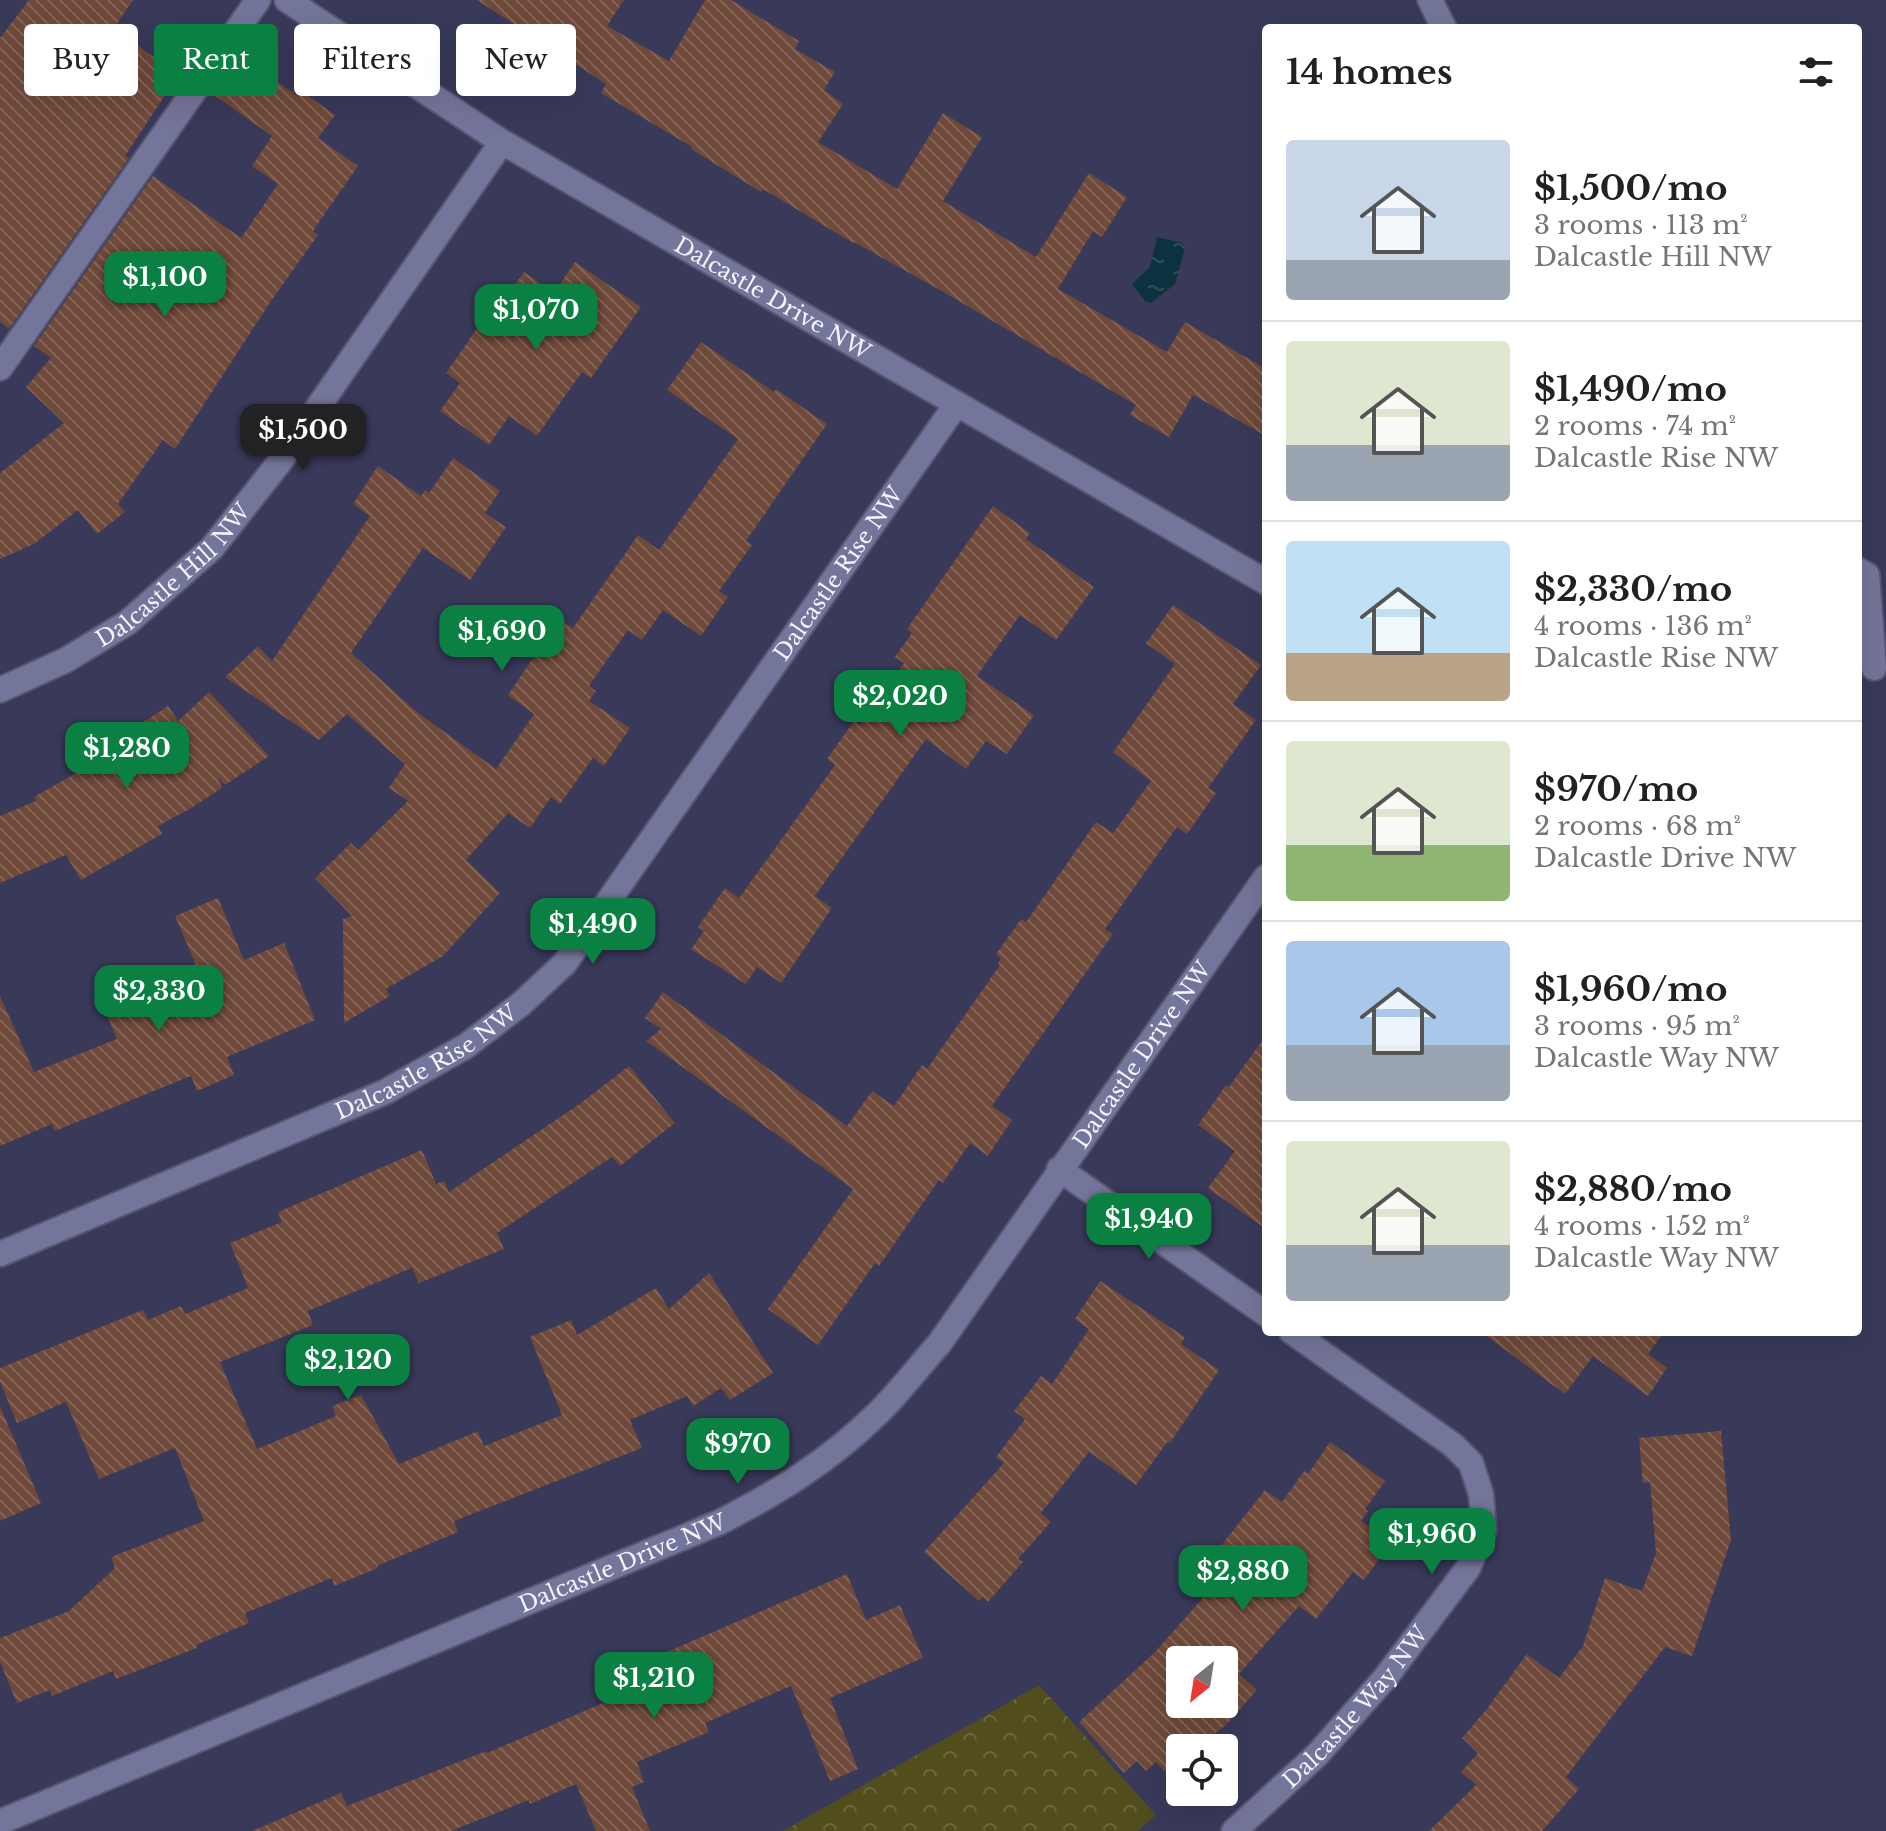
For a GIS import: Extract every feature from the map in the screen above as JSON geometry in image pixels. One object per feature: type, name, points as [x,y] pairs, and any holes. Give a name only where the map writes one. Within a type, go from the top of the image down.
[{"type":"street","points":[[0,368],[258,0]]},
{"type":"street","name":"Dalcastle Drive NW","points":[[287,0],[502,142],[1262,580]]},
{"type":"street","points":[[1430,0],[1442,24]]},
{"type":"street","name":"Dalcastle Hill NW","points":[[0,690],[66,660],[127,623],[212,548],[282,459],[502,142]]},
{"type":"street","name":"Dalcastle Rise NW","points":[[0,1254],[385,1092],[466,1046],[521,1004],[565,963],[956,405]]},
{"type":"street","points":[[1862,572],[1867,575],[1874,668]]},
{"type":"street","name":"Dalcastle Drive NW","points":[[0,1822],[718,1523],[779,1492],[823,1460],[877,1414],[939,1344],[1262,883]]},
{"type":"street","points":[[1059,1169],[1262,1311]]},
{"type":"street","name":"Dalcastle Way NW","points":[[1234,1831],[1317,1755],[1386,1677],[1468,1568],[1484,1530],[1481,1494],[1471,1463],[1453,1445],[1298,1336]]},
{"type":"green space","points":[[1039,1685],[1156,1815],[1138,1831],[783,1831]]},
{"type":"water","points":[[1157,237],[1182,243],[1185,248],[1175,284],[1151,303],[1145,301],[1132,284],[1150,267]]},
{"type":"building","points":[[29,0],[133,0],[117,24],[24,24],[24,96],[138,96],[138,45],[154,57],[154,96],[165,96],[125,156],[129,158],[9,329],[0,322],[0,38]]},
{"type":"building","points":[[477,0],[624,0],[607,26],[669,61],[705,0],[731,0],[799,41],[795,49],[835,72],[824,90],[843,104],[818,142],[897,189],[943,113],[982,137],[943,201],[1036,257],[1089,173],[1127,197],[1102,237],[1093,231],[1058,289],[1167,352],[1185,322],[1262,367],[1262,434],[1193,395],[1169,437],[1130,415],[1136,405],[763,189],[761,192],[601,93],[606,84],[576,64],[576,24],[514,24]]},
{"type":"building","points":[[278,83],[294,96],[309,96],[335,115],[318,138],[358,166],[313,231],[318,235],[269,304],[175,449],[163,440],[118,504],[125,512],[97,534],[78,510],[34,544],[0,559],[0,473],[64,423],[26,387],[51,358],[34,346],[153,176],[241,238],[278,184],[252,166],[272,136],[215,96],[278,96]]},
{"type":"building","points":[[575,262],[641,307],[591,378],[582,372],[537,436],[509,416],[489,445],[440,411],[460,383],[446,373],[480,324],[485,327],[524,272],[554,293]]},
{"type":"building","points":[[701,342],[827,424],[746,541],[752,545],[719,591],[728,597],[701,636],[663,610],[642,640],[628,630],[589,686],[596,691],[589,701],[630,728],[604,766],[593,758],[560,804],[551,797],[530,828],[508,813],[466,860],[500,893],[443,956],[386,989],[390,996],[344,1023],[343,919],[352,916],[315,878],[351,843],[358,850],[408,801],[389,788],[405,764],[347,714],[319,740],[225,677],[258,646],[272,661],[370,516],[353,504],[378,466],[421,496],[425,490],[429,493],[453,458],[500,491],[485,513],[506,527],[470,580],[423,548],[351,653],[418,713],[496,769],[534,714],[508,695],[535,655],[540,658],[565,623],[573,628],[638,535],[659,550],[738,439],[667,390]]},
{"type":"building","points":[[993,506],[1030,533],[1026,539],[1094,587],[1056,640],[1020,615],[977,676],[1034,715],[1007,754],[986,741],[966,769],[926,739],[815,896],[832,908],[781,983],[757,967],[746,984],[691,949],[704,931],[698,927],[725,888],[739,898],[835,765],[827,759],[854,721],[860,725],[904,663],[895,657],[912,633],[907,629]]},
{"type":"building","points":[[1173,605],[1261,665],[1233,704],[1256,720],[1208,788],[1216,793],[1187,834],[1177,827],[1105,929],[1113,934],[992,1106],[1012,1120],[988,1156],[970,1143],[943,1183],[939,1180],[879,1266],[875,1263],[818,1345],[768,1309],[853,1189],[646,1041],[661,1029],[645,1018],[663,992],[847,1126],[872,1091],[894,1106],[922,1065],[927,1069],[1000,965],[1001,958],[996,954],[1021,919],[1026,922],[1096,822],[1113,833],[1151,781],[1113,752],[1175,664],[1146,643]]},
{"type":"building","points":[[209,692],[269,756],[225,785],[218,778],[222,788],[158,826],[162,834],[81,880],[66,855],[0,883],[0,816],[36,801],[34,797],[76,773],[65,753],[104,731],[111,743],[168,706],[178,721]]},
{"type":"building","points":[[218,898],[244,960],[284,943],[315,1020],[227,1057],[234,1075],[197,1091],[191,1076],[55,1131],[52,1124],[0,1146],[0,996],[34,1072],[117,1039],[98,994],[131,981],[141,1005],[202,979],[175,916]]},
{"type":"building","points":[[1262,1041],[1262,1226],[1208,1188],[1235,1151],[1198,1125],[1226,1085],[1229,1087]]},
{"type":"building","points":[[629,1066],[675,1123],[620,1166],[612,1157],[497,1233],[504,1249],[419,1283],[412,1268],[308,1311],[313,1325],[220,1362],[257,1449],[336,1416],[332,1406],[361,1395],[399,1464],[478,1431],[484,1446],[562,1415],[530,1337],[571,1320],[577,1335],[656,1288],[669,1309],[709,1273],[773,1373],[730,1400],[721,1388],[693,1406],[687,1396],[630,1420],[642,1448],[454,1521],[458,1532],[378,1568],[334,1586],[332,1578],[245,1613],[249,1623],[196,1645],[197,1648],[116,1679],[113,1671],[52,1696],[50,1690],[17,1703],[0,1662],[0,1638],[69,1611],[115,1568],[111,1557],[204,1521],[175,1448],[99,1479],[66,1402],[17,1423],[0,1382],[0,1368],[143,1310],[148,1320],[181,1306],[185,1314],[248,1288],[230,1243],[282,1222],[278,1212],[422,1150],[436,1184],[444,1181],[449,1192],[578,1105]]},
{"type":"building","points":[[1100,1281],[1185,1337],[1181,1344],[1219,1370],[1170,1443],[1168,1441],[1136,1485],[1089,1452],[1041,1513],[1051,1522],[1018,1559],[1023,1562],[988,1602],[983,1597],[979,1601],[924,1552],[1004,1463],[996,1457],[1025,1419],[1014,1411],[1041,1376],[1052,1384],[1089,1329],[1075,1319]]},
{"type":"building","points":[[1486,1336],[1661,1336],[1648,1354],[1667,1368],[1648,1396],[1593,1356],[1565,1394]]},
{"type":"building","points":[[0,1406],[41,1503],[0,1521]]},
{"type":"building","points":[[1721,1431],[1731,1540],[1692,1656],[1665,1647],[1566,1777],[1579,1789],[1542,1831],[1429,1831],[1476,1785],[1461,1772],[1478,1753],[1462,1738],[1527,1654],[1559,1678],[1583,1646],[1605,1578],[1642,1591],[1656,1553],[1650,1482],[1643,1483],[1639,1438]]},
{"type":"building","points":[[1330,1442],[1385,1481],[1365,1509],[1368,1511],[1361,1521],[1391,1542],[1364,1580],[1353,1572],[1316,1619],[1299,1606],[1239,1674],[1257,1690],[1238,1712],[1238,1646],[1166,1646],[1166,1718],[1232,1718],[1214,1734],[1166,1734],[1166,1773],[1156,1762],[1146,1771],[1137,1761],[1124,1773],[1079,1722],[1154,1653],[1217,1582],[1202,1570],[1265,1490],[1282,1502],[1304,1471],[1308,1474]]},
{"type":"building","points":[[847,1574],[866,1620],[900,1605],[923,1658],[830,1698],[858,1769],[830,1781],[791,1686],[705,1723],[709,1732],[637,1762],[644,1782],[632,1787],[650,1831],[596,1831],[576,1784],[530,1804],[529,1800],[451,1831],[252,1831],[341,1793],[347,1806],[487,1753],[633,1690],[625,1670]]}]
